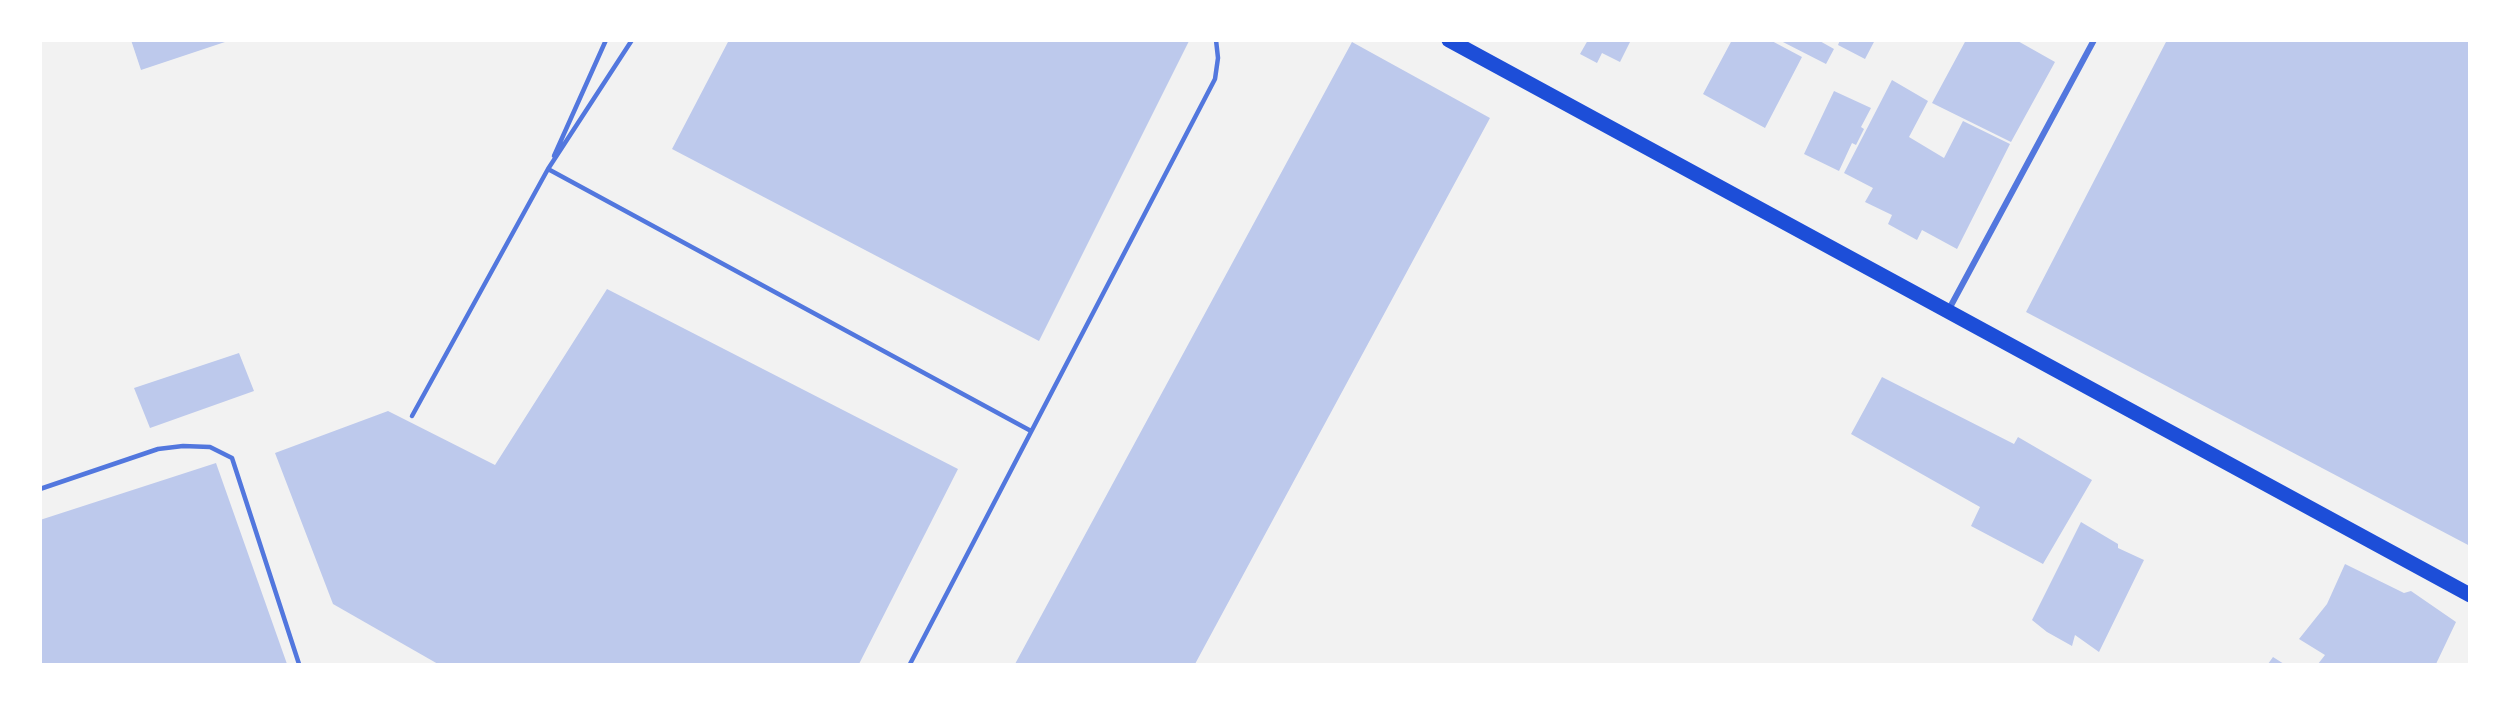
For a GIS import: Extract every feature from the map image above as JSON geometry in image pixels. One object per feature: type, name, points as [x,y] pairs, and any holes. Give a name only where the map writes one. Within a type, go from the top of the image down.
[{"type":"main road","points":[[1449,40],[2469,595]]},
{"type":"street","points":[[1948,311],[2094,40]]},
{"type":"lane","points":[[548,169],[606,40]]},
{"type":"lane","points":[[412,416],[548,169],[632,40]]},
{"type":"lane","points":[[910,664],[1215,79],[1218,58],[1216,40]]},
{"type":"lane","points":[[548,169],[1031,431]]},
{"type":"lane","points":[[40,489],[158,448],[210,447],[232,458],[300,664]]},
{"type":"building","points":[[131,40],[228,40],[228,41],[141,70]]},
{"type":"building","points":[[729,40],[1189,41],[1039,341],[672,149]]},
{"type":"building","points":[[1588,40],[1631,40],[1620,62],[1602,53],[1597,63],[1580,54]]},
{"type":"building","points":[[1732,40],[1770,40],[1802,57],[1765,128],[1703,94]]},
{"type":"building","points":[[1779,40],[1818,40],[1834,49],[1826,64]]},
{"type":"building","points":[[1840,40],[1875,40],[1865,59],[1838,45]]},
{"type":"building","points":[[1966,40],[2016,40],[2055,62],[2011,142],[1932,103]]},
{"type":"building","points":[[2167,40],[2470,40],[2470,546],[2026,312]]},
{"type":"building","points":[[1352,42],[1490,118],[1195,664],[1015,664]]},
{"type":"building","points":[[1892,80],[1928,101],[1909,137],[1944,158],[1963,121],[2010,144],[1957,249],[1922,230],[1917,240],[1888,224],[1892,215],[1865,202],[1873,188],[1844,173]]},
{"type":"building","points":[[1834,91],[1871,108],[1861,127],[1864,129],[1856,145],[1852,143],[1839,171],[1804,154]]},
{"type":"building","points":[[607,289],[958,469],[859,664],[438,664],[333,604],[275,453],[388,411],[495,465]]},
{"type":"building","points":[[239,353],[254,391],[150,428],[134,388]]},
{"type":"building","points":[[1882,377],[2014,444],[2018,437],[2092,480],[2043,564],[1971,526],[1980,507],[1851,434]]},
{"type":"building","points":[[216,463],[287,664],[40,664],[40,520]]},
{"type":"building","points":[[2081,522],[2118,544],[2118,548],[2144,560],[2099,652],[2075,635],[2072,646],[2047,632],[2032,620]]},
{"type":"building","points":[[2345,564],[2404,593],[2411,591],[2456,622],[2436,664],[2318,664],[2325,655],[2299,639],[2327,604]]},
{"type":"building","points":[[2273,657],[2284,664],[2268,664]]}]
